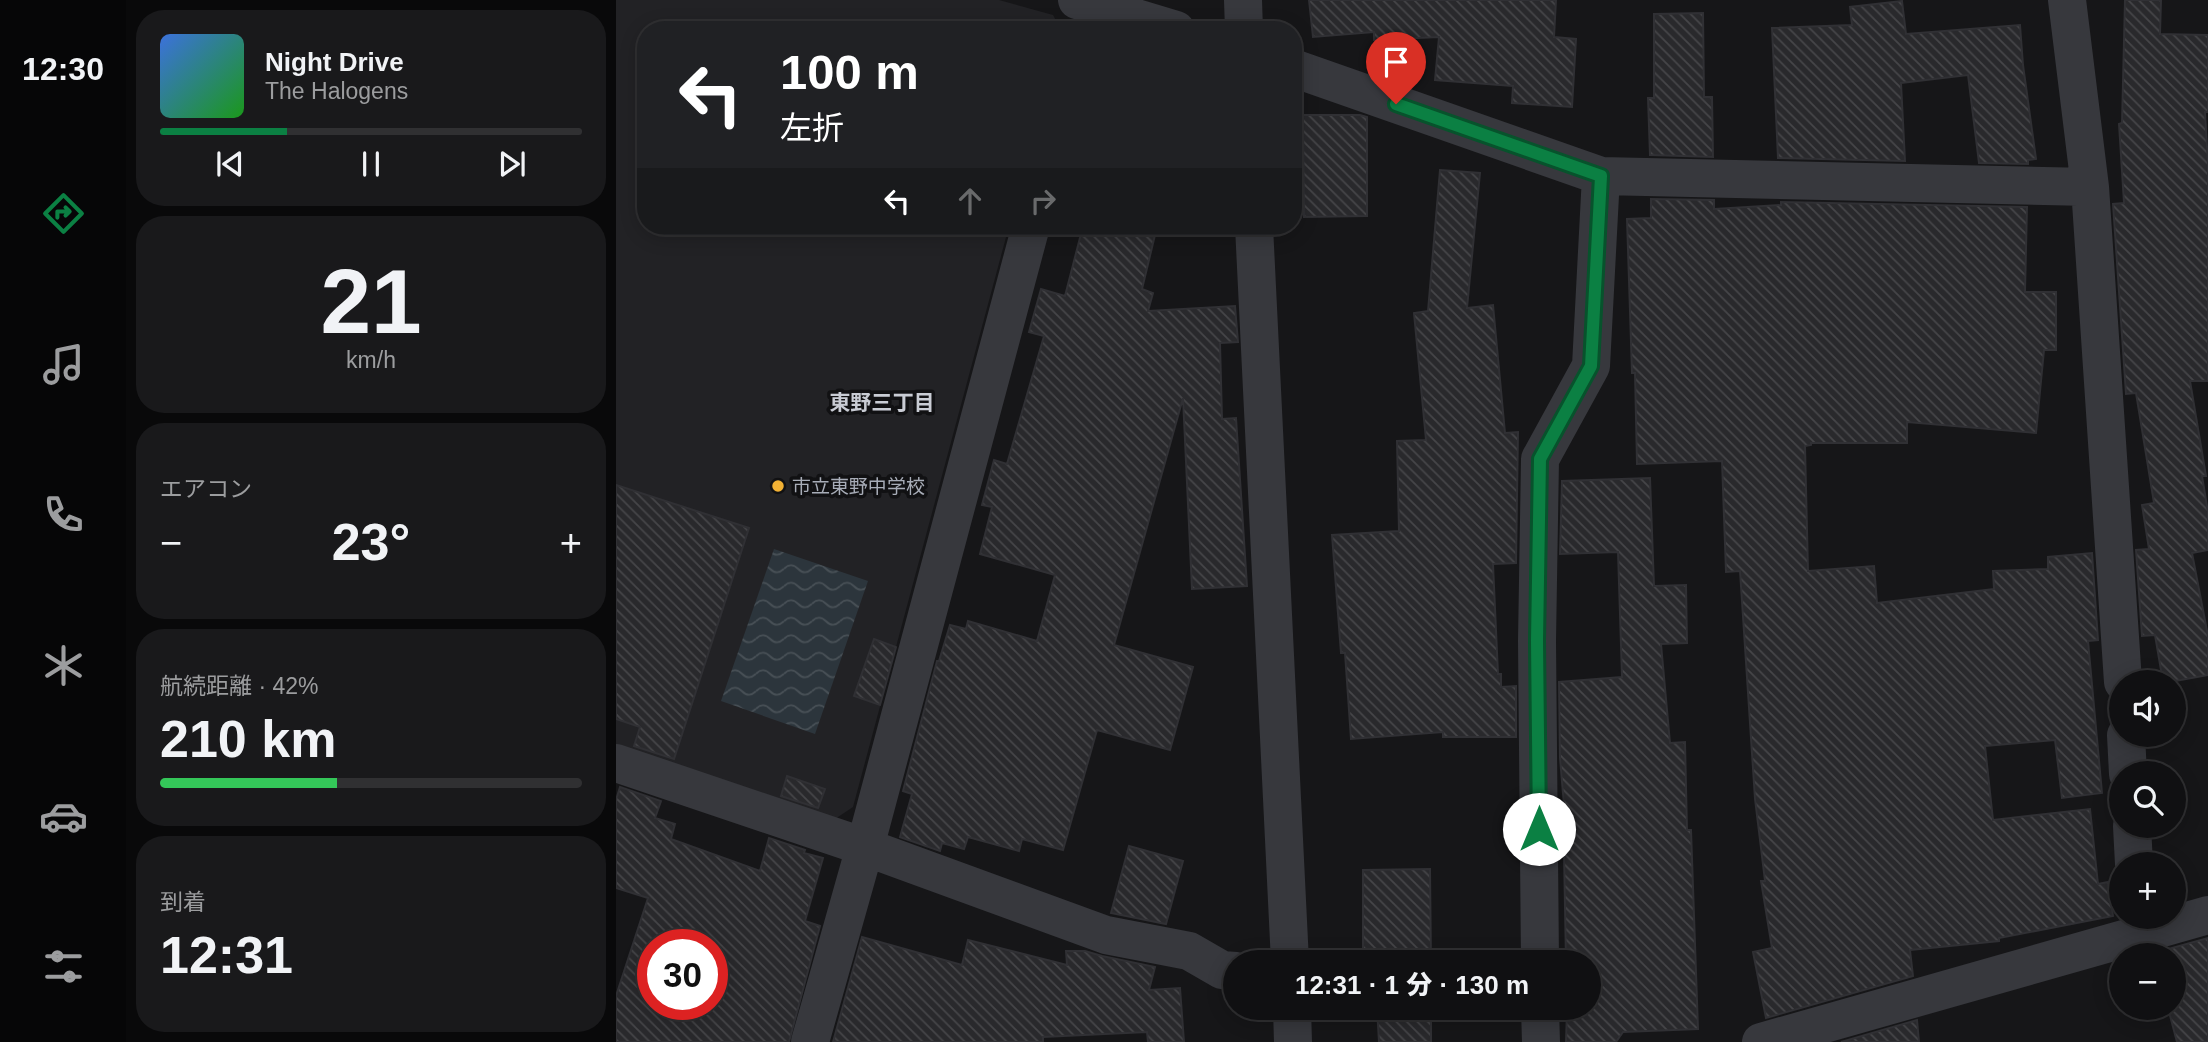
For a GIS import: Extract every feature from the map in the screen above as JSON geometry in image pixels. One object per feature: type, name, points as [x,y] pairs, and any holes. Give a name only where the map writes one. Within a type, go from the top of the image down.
[{"type":"street","points":[[1242,0],[1243,21]]},
{"type":"street","points":[[2067,0],[2090,187],[2122,670]]},
{"type":"street","points":[[1086,8],[1139,21]]},
{"type":"street","points":[[1302,71],[1601,176],[2090,187]]},
{"type":"street","points":[[1540,950],[1537,641],[1540,459],[1591,366],[1601,176]]},
{"type":"street","points":[[810,1042],[865,847],[1029,235]]},
{"type":"street","points":[[1254,235],[1289,950]]},
{"type":"street","points":[[616,763],[865,847],[1106,935],[1189,951],[1223,970]]},
{"type":"street","points":[[2186,918],[2208,915]]},
{"type":"street","points":[[1761,1042],[2125,929]]},
{"type":"street","points":[[1292,1020],[1293,1042]]},
{"type":"street","points":[[1540,1020],[1541,1042]]},
{"type":"shaded area","name":"市立東野中学校","points":[[616,0],[999,0],[1053,15],[1056,21],[637,21],[637,235],[1007,235],[853,807],[835,819],[616,746]]},
{"type":"water","points":[[774,549],[868,581],[815,734],[721,701]]},
{"type":"building","points":[[1309,0],[1556,0],[1554,37],[1576,39],[1572,107],[1512,103],[1513,86],[1435,80],[1439,37],[1374,40],[1374,32],[1313,37]]},
{"type":"building","points":[[2125,0],[2161,0],[2160,34],[2208,35],[2208,112],[2205,112],[2208,164],[2208,381],[2190,381],[2206,476],[2202,476],[2208,512],[2208,550],[2192,553],[2208,636],[2208,675],[2186,679],[2186,670],[2161,670],[2155,635],[2142,636],[2136,550],[2149,549],[2142,505],[2154,503],[2136,393],[2126,394],[2113,204],[2124,203],[2119,124],[2122,123]]},
{"type":"building","points":[[1902,1],[1906,34],[2020,25],[2036,159],[2028,160],[2028,164],[1979,163],[1968,75],[1901,83],[1905,161],[1778,158],[1772,28],[1852,25],[1850,7]]},
{"type":"building","points":[[1703,13],[1704,97],[1712,97],[1713,157],[1650,155],[1648,98],[1654,98],[1654,14]]},
{"type":"building","points":[[1303,115],[1367,117],[1367,216],[1304,217]]},
{"type":"building","points":[[1440,170],[1480,173],[1467,308],[1493,305],[1505,433],[1518,432],[1516,563],[1493,564],[1498,674],[1501,674],[1501,687],[1516,686],[1516,737],[1443,737],[1443,732],[1351,739],[1332,535],[1399,531],[1397,441],[1426,440],[1414,313],[1428,311]]},
{"type":"building","points":[[1651,199],[1714,200],[1714,209],[1781,205],[1781,202],[2027,207],[2025,292],[2056,292],[2056,350],[2044,350],[2036,433],[1907,422],[1907,443],[1811,443],[1805,446],[1808,571],[1874,566],[1877,603],[1994,589],[1993,571],[2048,569],[2048,557],[2092,553],[2098,640],[2088,641],[2102,793],[2062,798],[2055,740],[1985,746],[1993,820],[2090,809],[2098,884],[2108,882],[2109,917],[1999,938],[1999,941],[1910,950],[1913,976],[1766,1018],[1753,952],[1772,948],[1761,881],[1765,881],[1755,799],[1740,571],[1726,572],[1722,461],[1637,464],[1627,219],[1651,218]]},
{"type":"building","points":[[1081,235],[1155,235],[1142,289],[1153,293],[1148,311],[1235,306],[1238,342],[1220,343],[1222,419],[1236,418],[1247,586],[1192,589],[1183,398],[1114,645],[1193,667],[1170,750],[1097,730],[1063,850],[1022,839],[1019,851],[968,837],[964,849],[942,843],[940,851],[900,837],[912,794],[903,791],[937,661],[950,625],[966,629],[968,621],[1037,641],[1055,575],[980,554],[992,507],[982,505],[994,460],[1007,464],[1044,336],[1029,332],[1041,289],[1065,296]]},
{"type":"building","points":[[1650,478],[1654,586],[1686,585],[1687,643],[1661,644],[1670,743],[1685,742],[1698,1029],[1623,1032],[1616,1042],[1566,1042],[1567,1020],[1601,1020],[1601,950],[1566,950],[1564,853],[1568,853],[1560,758],[1559,682],[1622,677],[1618,552],[1560,554],[1562,481]]},
{"type":"building","points":[[616,485],[749,528],[674,759],[634,746],[640,727],[616,719]]},
{"type":"building","points":[[874,639],[896,647],[880,705],[854,696]]},
{"type":"building","points":[[787,776],[825,789],[818,808],[781,796]]},
{"type":"building","points":[[620,787],[661,801],[655,818],[675,824],[671,839],[760,871],[769,838],[823,858],[805,921],[820,926],[789,1042],[616,1042],[616,996],[637,932],[637,1020],[728,1020],[728,929],[638,929],[648,898],[616,888],[616,800]]},
{"type":"building","points":[[1129,846],[1183,861],[1166,924],[1111,913]]},
{"type":"building","points":[[1430,869],[1431,950],[1363,950],[1363,870]]},
{"type":"building","points":[[862,937],[962,965],[968,940],[1067,965],[1066,951],[1085,951],[1155,967],[1149,990],[1180,988],[1184,1042],[1148,1042],[1147,1032],[1043,1037],[1043,1042],[833,1042]]},
{"type":"building","points":[[2208,938],[2208,1042],[2177,1042],[2171,1020],[2186,1020],[2186,944]]},
{"type":"building","points":[[1378,1020],[1431,1020],[1431,1042],[1379,1042]]},
{"type":"building","points":[[1917,1020],[1919,1042],[1841,1042]]},
{"type":"place","name":"市立東野中学校","points":[[778,486]]},
{"type":"district","name":"東野三丁目","points":[[882,402]]},
{"type":"route","points":[[1396,104],[1601,176],[1591,366],[1540,459],[1537,641],[1539,829]]}]
